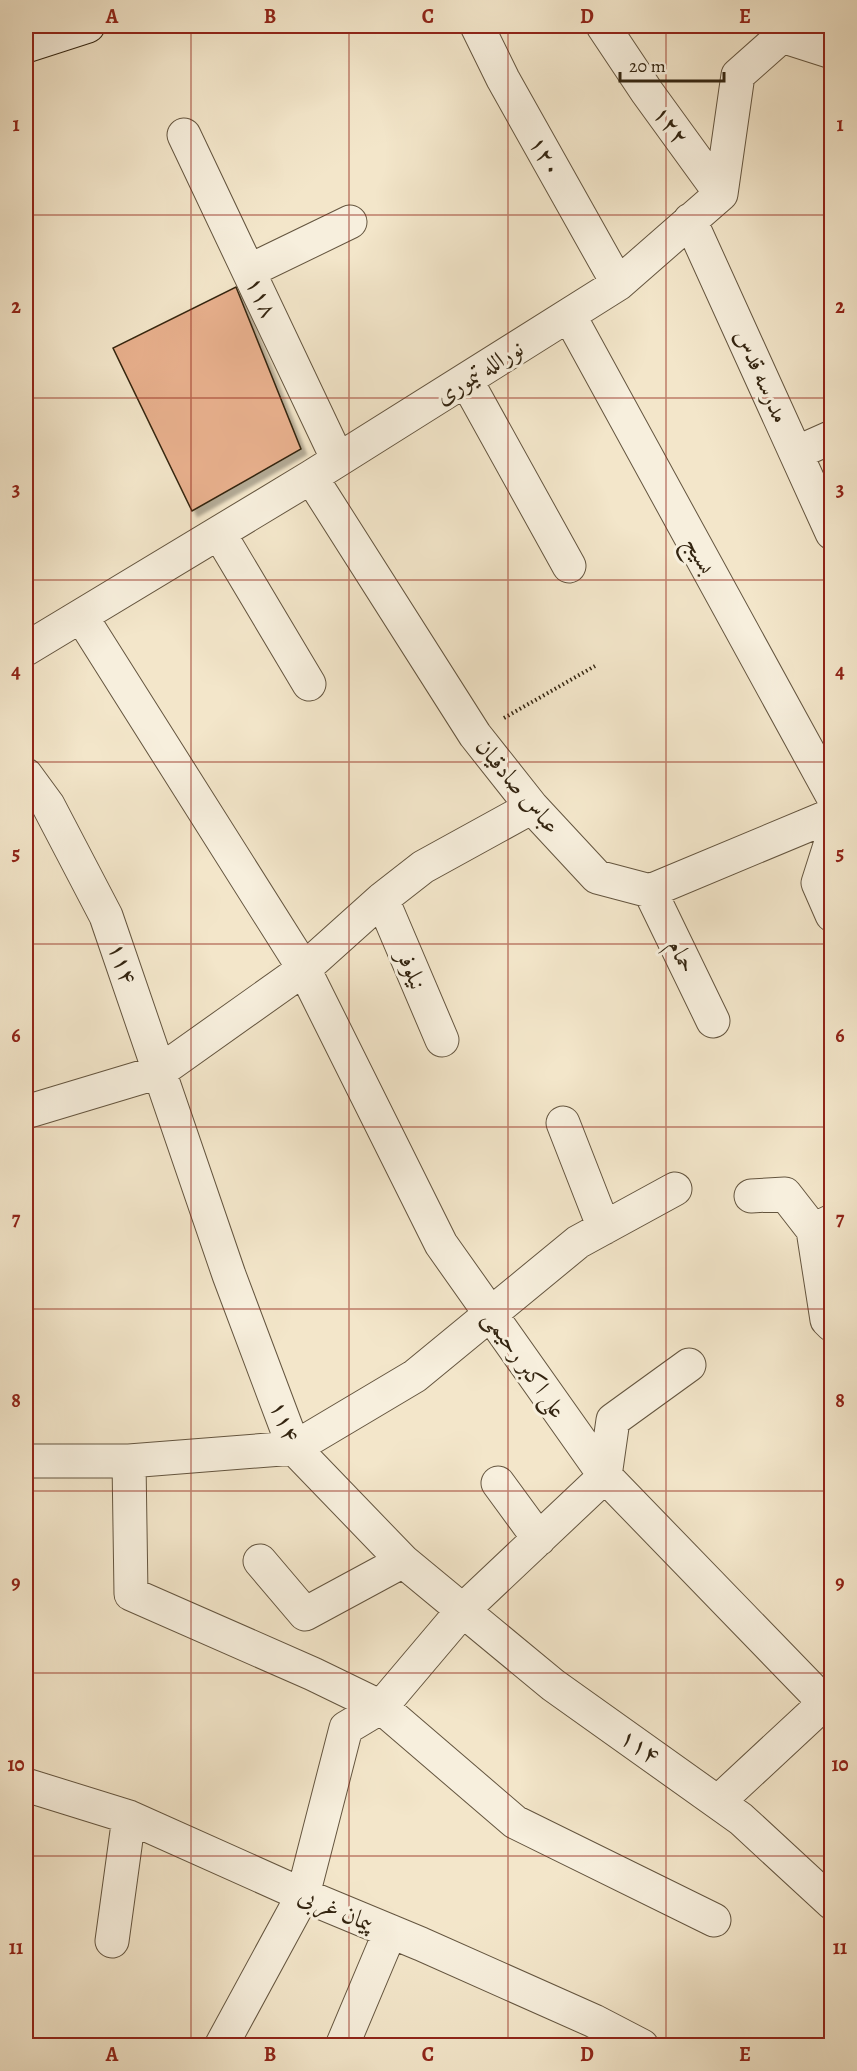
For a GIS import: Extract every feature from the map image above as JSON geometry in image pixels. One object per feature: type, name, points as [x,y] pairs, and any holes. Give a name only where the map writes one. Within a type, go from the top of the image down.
[{"type":"street","points":[[26,46],[88,26]]},
{"type":"street","name":"۱۲۰","points":[[477,26],[503,79],[618,284]]},
{"type":"street","name":"۱۲۲","points":[[603,26],[647,92],[721,194]]},
{"type":"street","points":[[721,194],[738,75],[782,36],[831,52]]},
{"type":"street","name":"۱۱۸","points":[[184,135],[338,460]]},
{"type":"street","name":"نورالله تیموری","points":[[26,649],[311,477],[618,284],[721,194]]},
{"type":"street","name":"مدرسه قدس","points":[[690,220],[831,533]]},
{"type":"street","points":[[249,272],[350,222]]},
{"type":"street","name":"بسیج","points":[[569,315],[831,795]]},
{"type":"street","points":[[466,380],[569,566]]},
{"type":"street","points":[[796,453],[831,437]]},
{"type":"street","name":"عباس صادقیان","points":[[311,477],[475,735],[532,807],[597,877],[650,891]]},
{"type":"street","points":[[219,533],[309,684]]},
{"type":"street","name":"علی اکبر رحیمی","points":[[81,616],[304,969],[441,1244],[605,1476],[828,1700]]},
{"type":"street","name":"۱۱۴","points":[[26,775],[48,805],[106,916],[229,1275],[294,1448],[403,1561],[553,1685],[741,1818],[831,1903]]},
{"type":"street","points":[[26,1113],[159,1071],[304,969],[382,899],[423,867],[532,807]]},
{"type":"street","points":[[650,891],[831,815]]},
{"type":"street","points":[[831,839],[818,883],[831,915]]},
{"type":"street","name":"حمام","points":[[650,891],[713,1021]]},
{"type":"street","name":"نیلوفر","points":[[382,899],[442,1040]]},
{"type":"street","points":[[564,1123],[604,1228]]},
{"type":"street","points":[[26,1461],[129,1461],[294,1448],[415,1376],[578,1242],[675,1189]]},
{"type":"street","points":[[751,1196],[785,1194],[822,1225],[827,1320],[831,1325]]},
{"type":"street","points":[[221,2046],[303,1895],[346,1728],[381,1707],[463,1610],[605,1476],[614,1420],[689,1365]]},
{"type":"street","points":[[129,1461],[131,1594],[313,1674],[381,1707],[515,1822],[714,1920]]},
{"type":"street","points":[[498,1483],[539,1539]]},
{"type":"street","points":[[260,1561],[305,1614],[403,1561]]},
{"type":"street","points":[[718,1802],[828,1700]]},
{"type":"street","name":"پیمان غربی","points":[[26,1785],[129,1817],[594,2021],[642,2046]]},
{"type":"street","points":[[112,1941],[129,1817]]},
{"type":"street","points":[[342,2046],[390,1932]]},
{"type":"path","points":[[475,735],[595,666]]},
{"type":"building","points":[[236,287],[301,449],[192,511],[113,348]]}]
